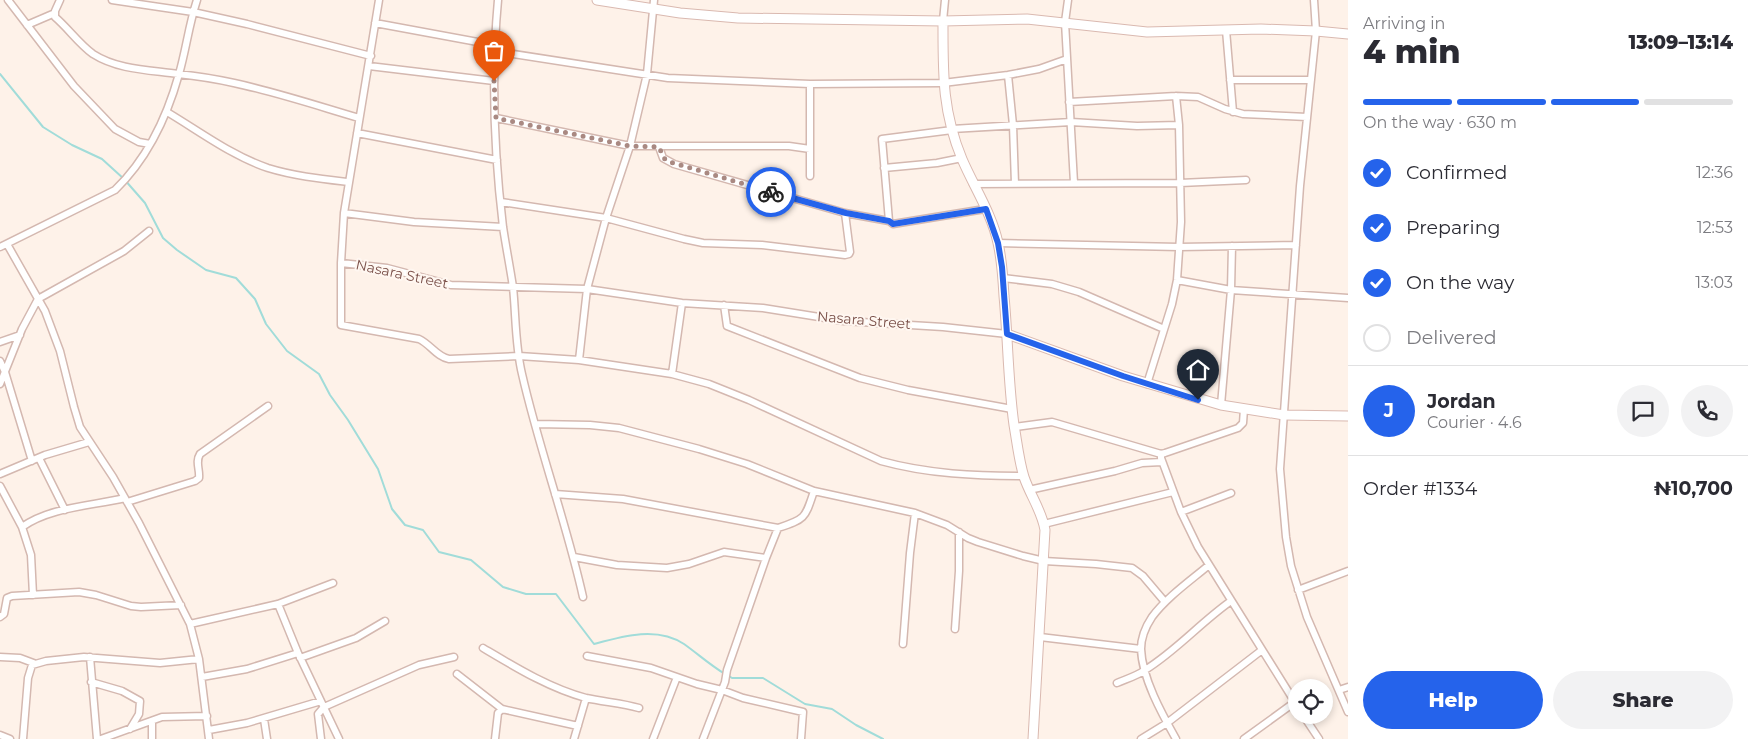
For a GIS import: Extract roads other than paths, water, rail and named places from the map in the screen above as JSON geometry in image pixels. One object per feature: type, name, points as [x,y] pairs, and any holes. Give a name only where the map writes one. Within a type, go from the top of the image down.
[{"type":"street","points":[[8,0],[74,86],[115,129],[138,142],[150,144]]},
{"type":"street","points":[[60,0],[55,17],[68,28],[83,46],[110,62],[135,68],[234,83],[273,92],[359,118]]},
{"type":"street","points":[[112,0],[193,12],[371,56]]},
{"type":"street","points":[[0,247],[115,190],[129,176],[144,155],[167,112],[179,74],[196,0]]},
{"type":"street","points":[[379,0],[344,213],[341,263],[341,325],[419,339],[426,342],[443,358],[449,359],[519,356],[579,360],[672,374],[710,384],[749,400],[881,461],[902,467],[960,475],[1024,476]]},
{"type":"street","points":[[498,0],[494,48],[497,160],[503,227],[512,287],[521,373],[574,558],[583,597]]},
{"type":"street","points":[[596,0],[654,4],[708,16],[738,18],[944,21],[1027,19],[1147,32],[1261,29],[1348,34]]},
{"type":"street","points":[[945,0],[943,83],[947,110],[962,158],[986,209],[998,243],[1003,278],[1012,409],[1024,476],[1044,524],[1044,561],[1033,739]]},
{"type":"street","points":[[1068,0],[1065,22],[1074,184]]},
{"type":"street","points":[[1314,0],[1316,31],[1300,186],[1280,469],[1286,537],[1291,566],[1307,617],[1348,712]]},
{"type":"street","points":[[579,360],[587,289],[606,218],[630,146],[646,74],[654,4]]},
{"type":"street","points":[[27,25],[55,14]]},
{"type":"street","points":[[375,23],[494,48],[687,80],[810,84],[943,83],[1008,75],[1039,69],[1067,59]]},
{"type":"street","points":[[1226,30],[1234,112]]},
{"type":"street","points":[[369,66],[494,81]]},
{"type":"street","points":[[1008,75],[1013,125],[1015,184]]},
{"type":"street","points":[[1230,80],[1311,80]]},
{"type":"street","points":[[810,84],[810,176]]},
{"type":"street","points":[[1070,102],[1176,96],[1198,97],[1234,112],[1307,118]]},
{"type":"street","points":[[1147,384],[1172,304],[1177,280],[1180,222],[1180,125],[1176,96]]},
{"type":"street","points":[[167,112],[242,157],[268,168],[320,179],[348,182]]},
{"type":"street","points":[[496,118],[630,146],[789,146],[810,149]]},
{"type":"street","points":[[889,221],[883,138],[952,130],[1070,122],[1136,126],[1180,125]]},
{"type":"street","points":[[357,133],[497,160]]},
{"type":"street","points":[[659,147],[667,161],[846,213],[889,221],[893,224],[986,209]]},
{"type":"street","points":[[884,168],[962,158]]},
{"type":"street","points":[[973,184],[1180,183],[1246,180]]},
{"type":"street","points":[[501,202],[606,218],[703,243],[762,245],[845,255],[850,252],[846,213]]},
{"type":"street","points":[[344,213],[414,222],[503,227]]},
{"type":"street","points":[[0,384],[20,335],[38,299],[124,251],[149,231]]},
{"type":"street","points":[[998,243],[1179,246],[1296,245]]},
{"type":"street","points":[[7,244],[44,311],[60,351],[80,427],[126,500],[190,624],[200,659],[209,739]]},
{"type":"street","points":[[1221,405],[1231,290],[1232,246]]},
{"type":"street","name":"Nasara Street","points":[[341,263],[388,268],[451,285],[587,289],[682,303],[763,308],[844,321],[934,326],[1007,334],[1147,384],[1221,405],[1284,414],[1348,416]]},
{"type":"street","points":[[1003,278],[1052,284],[1079,292],[1164,330]]},
{"type":"street","points":[[1177,280],[1231,290],[1348,298]]},
{"type":"street","points":[[672,374],[682,303]]},
{"type":"street","points":[[724,305],[727,326],[860,378],[908,390],[1012,409]]},
{"type":"street","points":[[0,342],[20,335]]},
{"type":"street","points":[[0,362],[5,372],[32,461]]},
{"type":"street","points":[[22,527],[39,516],[126,500],[195,481],[199,478],[197,462],[200,454],[268,406]]},
{"type":"street","points":[[1029,490],[1116,471],[1161,458],[1214,435],[1238,428],[1243,423],[1244,409]]},
{"type":"street","points":[[1015,427],[1052,422],[1144,448],[1161,458],[1181,512],[1198,547],[1288,691]]},
{"type":"street","points":[[536,424],[590,424],[618,428],[739,462],[814,491],[915,513],[947,524],[978,542],[1044,561],[1132,568],[1143,576],[1165,602]]},
{"type":"street","points":[[0,474],[39,458],[89,442]]},
{"type":"street","points":[[39,458],[65,510]]},
{"type":"street","points":[[0,486],[22,527],[33,566],[33,595]]},
{"type":"street","points":[[555,494],[623,499],[778,528],[794,523],[806,516],[814,491]]},
{"type":"street","points":[[1044,524],[1173,492]]},
{"type":"street","points":[[1181,512],[1231,493]]},
{"type":"street","points":[[903,644],[915,513]]},
{"type":"street","points":[[703,739],[778,528]]},
{"type":"street","points":[[955,629],[959,570],[959,532]]},
{"type":"street","points":[[574,558],[667,568],[689,564],[724,552],[766,558]]},
{"type":"street","points":[[1176,739],[1145,671],[1141,649],[1144,632],[1152,617],[1165,602],[1209,565]]},
{"type":"street","points":[[1298,590],[1348,571]]},
{"type":"street","points":[[190,624],[278,604],[333,583]]},
{"type":"street","points":[[0,617],[4,614],[8,597],[33,595],[79,592],[96,595],[130,606],[181,605]]},
{"type":"street","points":[[1117,684],[1145,671],[1231,601]]},
{"type":"street","points":[[278,604],[299,656],[339,739]]},
{"type":"street","points":[[202,677],[247,669],[299,656],[356,638],[385,621]]},
{"type":"street","points":[[1040,638],[1141,649]]},
{"type":"street","points":[[483,648],[523,672],[586,698],[639,708]]},
{"type":"street","points":[[1141,739],[1167,722],[1262,650]]},
{"type":"street","points":[[587,656],[651,668],[743,698],[803,712],[801,739]]},
{"type":"street","points":[[0,657],[20,658],[36,664]]},
{"type":"street","points":[[23,739],[28,678],[32,665],[46,661],[90,657],[160,663],[200,659]]},
{"type":"street","points":[[90,657],[97,739]]},
{"type":"street","points":[[209,730],[322,704],[419,665],[454,657]]},
{"type":"street","points":[[457,674],[502,709],[578,726]]},
{"type":"street","points":[[653,739],[677,677]]},
{"type":"street","points":[[91,682],[122,691],[140,701],[138,714],[130,730]]},
{"type":"street","points":[[1339,690],[1348,687]]},
{"type":"street","points":[[574,739],[586,698]]},
{"type":"street","points":[[321,739],[318,714],[322,704]]},
{"type":"street","points":[[495,739],[498,713],[502,709]]},
{"type":"street","points":[[1244,739],[1288,709]]},
{"type":"street","points":[[101,739],[170,716],[207,716]]},
{"type":"street","points":[[264,718],[267,739]]},
{"type":"street","points":[[152,722],[152,739]]},
{"type":"street","points":[[1310,724],[1319,739]]},
{"type":"street","points":[[0,735],[10,739]]},
{"type":"waterway","points":[[0,74],[43,127],[72,145],[102,159],[124,179],[145,203],[163,238],[206,270],[236,278],[255,299],[266,324],[287,351],[319,374],[330,395],[378,469],[392,509],[405,525],[423,530],[439,552],[471,560],[503,587],[526,594],[556,594],[594,644],[640,634],[663,635],[684,644],[725,674]]},
{"type":"waterway","points":[[729,676],[732,678],[763,678],[805,704],[832,709],[856,725],[883,739]]}]
